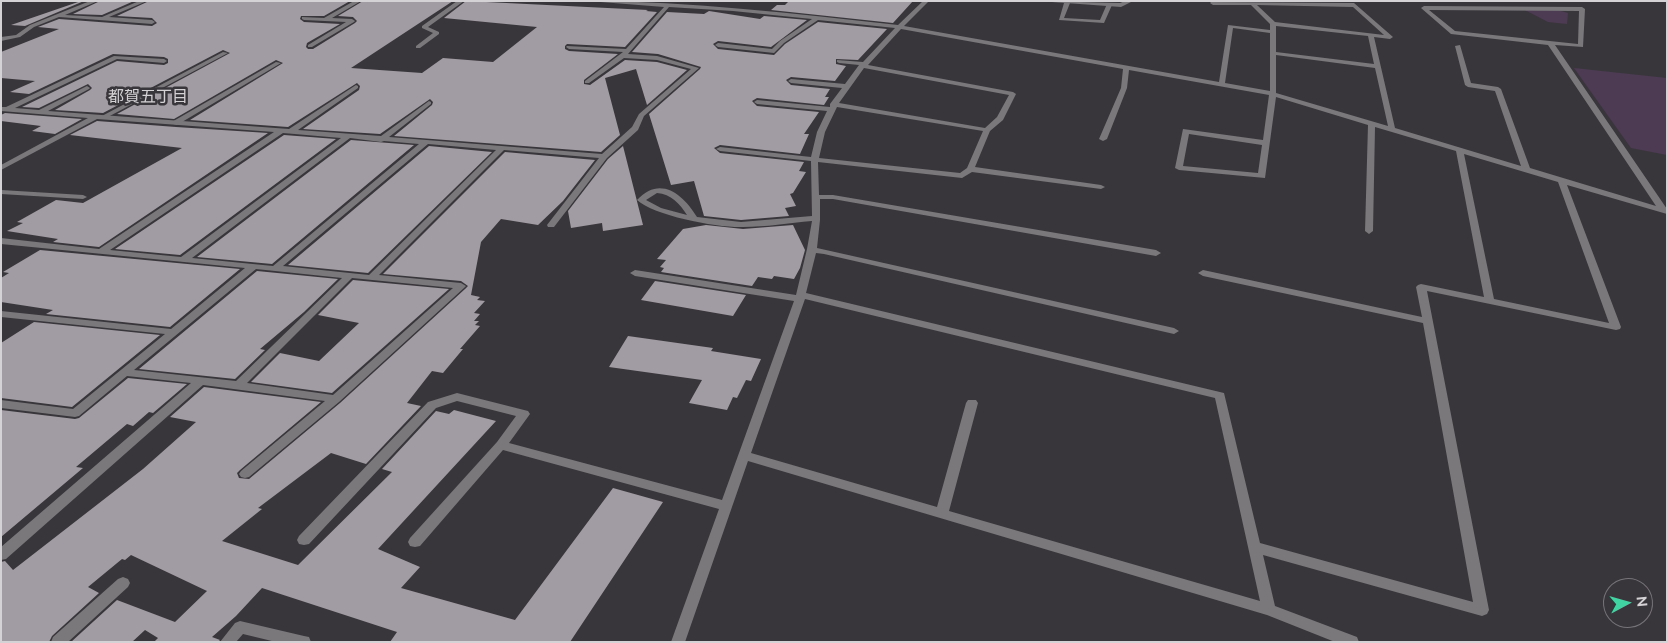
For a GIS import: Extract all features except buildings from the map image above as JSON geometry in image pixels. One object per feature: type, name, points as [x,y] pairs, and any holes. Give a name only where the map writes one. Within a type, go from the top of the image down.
[{"type":"street","points":[[3,40],[95,1]]},
{"type":"street","points":[[102,19],[144,1]]},
{"type":"street","points":[[326,20],[358,1]]},
{"type":"street","points":[[418,47],[437,33],[424,27],[461,1]]},
{"type":"street","points":[[591,1],[733,9],[900,27],[1273,94],[1665,211]]},
{"type":"street","points":[[678,642],[800,297],[812,250],[816,218],[815,158],[822,130],[832,106],[846,86],[926,1]]},
{"type":"street","points":[[1041,1],[1109,5],[1121,5],[1130,1]]},
{"type":"street","points":[[1067,2],[1061,19],[1102,22],[1109,5]]},
{"type":"street","points":[[1213,3],[1354,5],[1390,37],[1273,24],[1254,5]]},
{"type":"street","points":[[587,82],[625,53],[668,5]]},
{"type":"street","points":[[1550,43],[1582,46],[1582,9],[1424,8],[1454,33],[1550,43],[1665,211]]},
{"type":"street","points":[[57,16],[152,22]]},
{"type":"street","points":[[304,18],[352,21],[310,46]]},
{"type":"street","points":[[718,45],[726,49],[774,51],[782,42],[818,18]]},
{"type":"street","points":[[1266,143],[1186,131],[1179,168],[1262,176],[1273,94],[1273,24]]},
{"type":"street","points":[[1222,85],[1230,26],[1273,32]]},
{"type":"street","points":[[1371,35],[1392,129]]},
{"type":"street","points":[[1458,46],[1468,85],[1498,89],[1526,170]]},
{"type":"street","points":[[552,225],[604,156],[635,128],[641,115],[696,68],[656,58],[569,47]]},
{"type":"street","points":[[104,117],[225,53]]},
{"type":"street","points":[[1273,53],[1378,66]]},
{"type":"street","points":[[1,117],[8,109],[116,57],[153,60],[164,58]]},
{"type":"street","points":[[720,149],[815,158],[962,176],[970,169],[987,130],[1000,118],[1013,94],[839,61]]},
{"type":"street","points":[[174,123],[278,63]]},
{"type":"street","points":[[1103,139],[1124,88],[1126,67]]},
{"type":"street","points":[[791,81],[846,86]]},
{"type":"street","points":[[102,252],[356,87]]},
{"type":"street","points":[[39,112],[87,88]]},
{"type":"street","points":[[757,102],[832,106],[987,130]]},
{"type":"street","points":[[382,140],[429,103]]},
{"type":"street","points":[[8,109],[382,140],[604,156]]},
{"type":"street","points":[[1,168],[96,116]]},
{"type":"street","points":[[1369,231],[1372,123]]},
{"type":"street","points":[[183,260],[347,137]]},
{"type":"street","points":[[276,268],[426,142]]},
{"type":"street","points":[[372,277],[502,148]]},
{"type":"street","points":[[1459,149],[1490,301]]},
{"type":"street","points":[[970,169],[1100,187]]},
{"type":"street","points":[[1254,547],[1482,610],[1421,287],[1616,327],[1561,180]]},
{"type":"street","points":[[694,219],[688,208],[674,194],[660,190],[649,192],[641,200],[658,210],[694,219],[741,225],[816,218]]},
{"type":"street","points":[[1,192],[83,197]]},
{"type":"street","points":[[815,197],[833,197],[1156,253]]},
{"type":"street","points":[[1,241],[461,286],[336,399],[245,474]]},
{"type":"street","points":[[812,250],[824,251],[1174,331]]},
{"type":"street","points":[[1,404],[75,412],[254,266]]},
{"type":"street","points":[[636,273],[800,297],[1220,396],[1269,610]]},
{"type":"street","points":[[1203,273],[1427,320]]},
{"type":"street","points":[[238,385],[350,275]]},
{"type":"street","points":[[1,314],[173,332]]},
{"type":"street","points":[[123,372],[238,385],[336,399]]},
{"type":"street","points":[[1,555],[199,382]]},
{"type":"street","points":[[304,540],[432,405],[457,397],[524,414],[500,445],[415,542]]},
{"type":"street","points":[[942,514],[972,402]]},
{"type":"street","points":[[500,445],[725,506]]},
{"type":"street","points":[[743,455],[1269,610],[1352,642]]},
{"type":"street","points":[[58,642],[123,583]]},
{"type":"street","points":[[227,642],[240,627],[304,642]]},
{"type":"shaded area","points":[[1554,9],[1568,13],[1567,24],[1548,22],[1525,10]]},
{"type":"shaded area","points":[[1574,68],[1667,78],[1667,155],[1631,148]]},
{"type":"district","name":"都賀五丁目","points":[[148,97]]}]
